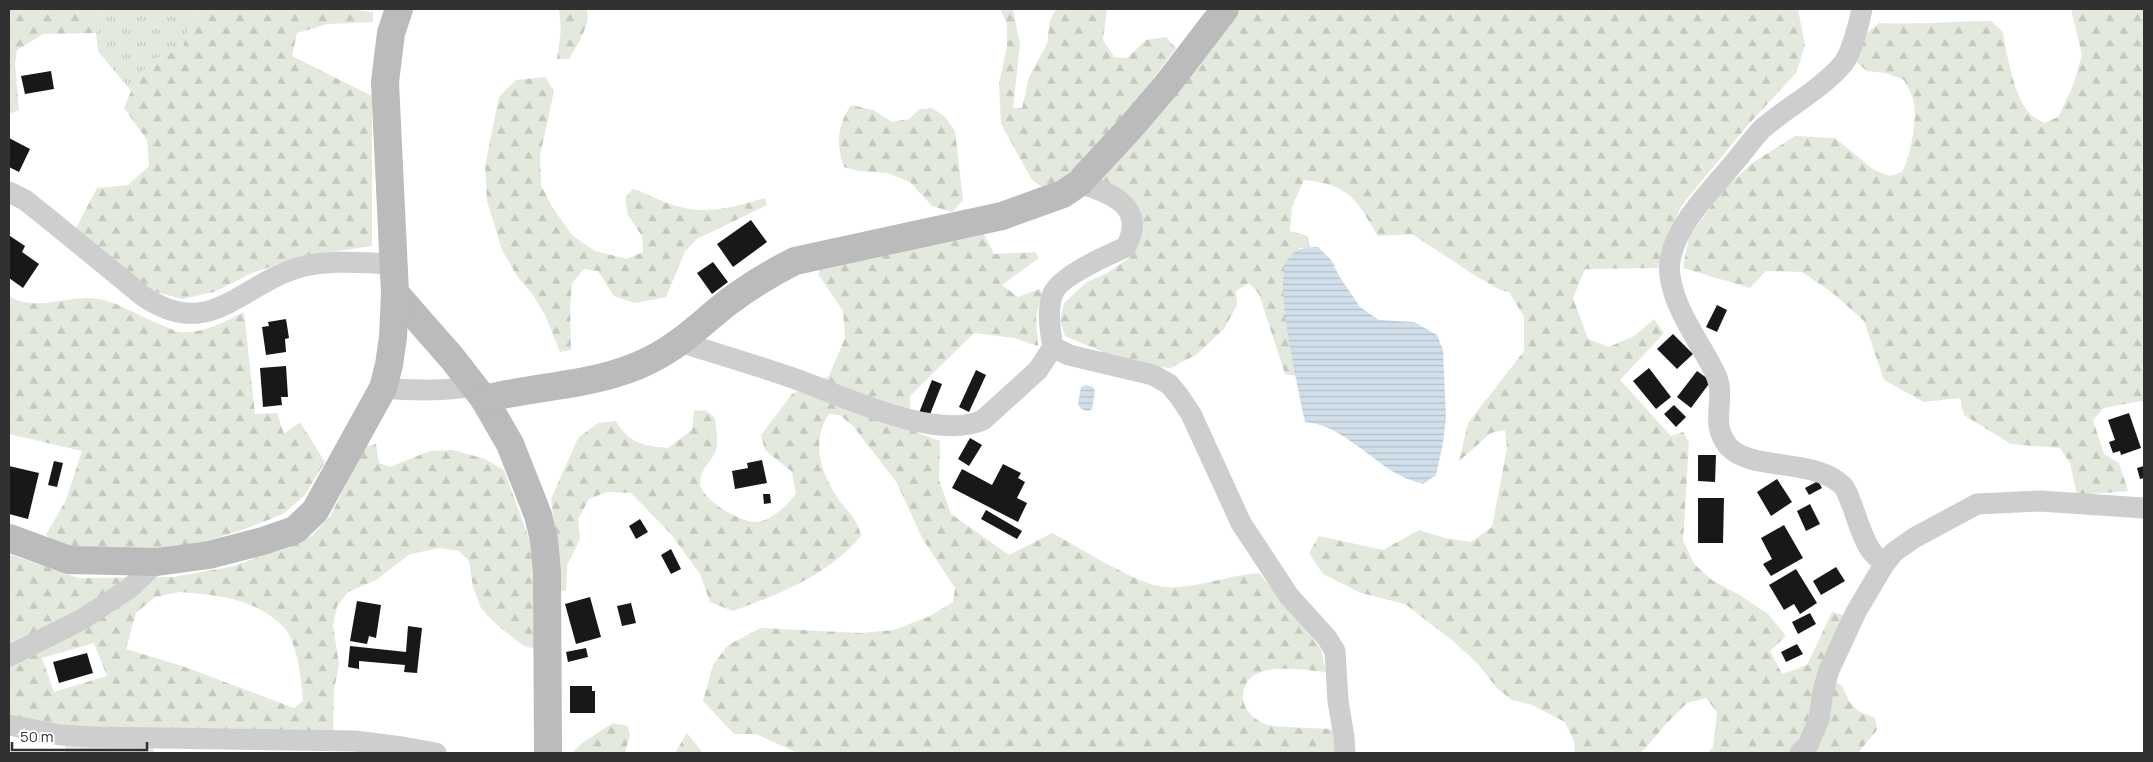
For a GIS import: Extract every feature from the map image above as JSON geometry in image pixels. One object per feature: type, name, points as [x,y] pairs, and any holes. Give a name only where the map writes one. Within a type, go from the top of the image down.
[{"type":"street","points":[[9,538],[69,560],[157,562],[209,554],[263,541],[295,530],[315,511],[383,388],[389,364],[393,337],[395,293],[385,82],[391,33],[398,9]]},
{"type":"street","points":[[383,388],[403,390],[456,389],[479,392],[516,391],[593,380],[623,373],[652,359],[680,342],[727,303],[775,271],[795,261],[1002,216],[1056,197],[1079,183],[1166,86],[1225,9]]},
{"type":"street","points":[[1862,9],[1856,33],[1843,64],[1801,101],[1762,130],[1702,201],[1684,225],[1671,254],[1669,273],[1678,303],[1717,377],[1720,394],[1719,430],[1726,443],[1731,449],[1743,456],[1818,471],[1843,486],[1873,553],[1885,563]]},
{"type":"street","points":[[680,342],[791,377],[908,420],[953,427],[975,424],[983,420],[1038,370],[1053,347],[1050,313],[1052,294],[1069,276],[1126,246],[1131,237],[1132,215],[1126,205],[1101,190],[1079,183]]},
{"type":"street","points":[[9,192],[24,200],[50,220],[143,296],[159,307],[179,313],[198,314],[215,310],[282,274],[302,267],[322,264],[394,264]]},
{"type":"street","points":[[395,293],[479,392],[510,444],[522,470],[538,515],[544,540],[548,572],[548,753]]},
{"type":"street","points":[[1053,347],[1069,355],[1153,375],[1170,384],[1179,396],[1191,414],[1241,523],[1289,596],[1327,638],[1334,651],[1345,753]]},
{"type":"street","points":[[1800,753],[1808,745],[1819,719],[1823,691],[1829,670],[1856,612],[1885,563],[1894,552],[1914,538],[1978,504],[2040,501],[2144,508]]},
{"type":"street","points":[[9,656],[81,620],[130,588],[157,562]]},
{"type":"street","points":[[9,725],[60,735],[94,737],[355,741],[402,746],[436,753]]},
{"type":"green space","points":[[9,9],[102,9],[96,33],[43,34],[17,50],[15,65],[19,110],[9,114]]},
{"type":"green space","points":[[102,9],[196,9],[182,49],[151,60],[131,91],[98,51],[96,33]]},
{"type":"green space","points":[[196,9],[345,9],[373,12],[373,22],[328,24],[297,33],[292,56],[372,96],[372,246],[304,256],[252,273],[214,292],[182,299],[149,290],[75,230],[97,188],[128,185],[149,166],[147,140],[124,108],[131,91],[151,60],[182,49]]},
{"type":"green space","points":[[559,9],[586,9],[588,14],[586,27],[569,59],[557,59],[561,30]]},
{"type":"green space","points":[[1000,9],[1013,9],[1020,44],[1013,108],[1022,108],[1029,77],[1047,44],[1050,20],[1056,9],[1107,9],[1103,40],[1114,57],[1127,58],[1146,40],[1166,37],[1176,48],[1133,106],[1101,143],[1065,176],[1045,189],[1032,180],[1001,124],[999,83],[1007,47],[1007,24]]},
{"type":"green space","points":[[1240,9],[1798,9],[1805,46],[1796,73],[1747,126],[1681,206],[1669,234],[1658,268],[1585,269],[1573,298],[1588,339],[1609,347],[1634,336],[1654,319],[1664,333],[1620,380],[1671,436],[1683,432],[1689,442],[1683,541],[1695,565],[1713,581],[1738,594],[1768,614],[1786,636],[1770,651],[1782,674],[1807,665],[1832,612],[1844,615],[1819,672],[1842,686],[1849,701],[1858,711],[1875,718],[1877,730],[1858,753],[1708,753],[1713,747],[1717,712],[1706,698],[1687,703],[1641,753],[1575,753],[1574,741],[1565,722],[1532,705],[1512,700],[1497,688],[1477,663],[1453,641],[1405,604],[1361,593],[1323,574],[1309,553],[1319,536],[1383,550],[1419,530],[1445,538],[1471,542],[1492,527],[1507,448],[1505,430],[1491,433],[1459,461],[1468,423],[1524,351],[1524,317],[1509,292],[1500,290],[1471,273],[1412,234],[1378,236],[1357,203],[1342,190],[1319,182],[1304,180],[1292,207],[1290,231],[1308,236],[1310,248],[1299,248],[1290,339],[1297,376],[1285,374],[1259,294],[1249,283],[1236,291],[1237,305],[1224,329],[1196,355],[1170,368],[1132,364],[1065,336],[1060,320],[1064,303],[1087,282],[1107,273],[1129,258],[1137,237],[1099,179]]},
{"type":"green space","points":[[2071,9],[2144,9],[2144,403],[2141,401],[2104,408],[2093,420],[2104,454],[2119,463],[2128,491],[2077,495],[2070,463],[2060,448],[2011,444],[1964,415],[1960,398],[1924,402],[1884,380],[1864,321],[1834,294],[1802,272],[1766,271],[1750,288],[1683,268],[1689,237],[1723,190],[1752,163],[1795,136],[1835,138],[1874,170],[1890,176],[1902,172],[1913,136],[1915,115],[1911,94],[1904,80],[1886,73],[1867,71],[1855,61],[1861,38],[1879,23],[1991,21],[2003,32],[2006,52],[2020,98],[2032,115],[2044,123],[2058,117],[2073,86],[2082,55]]},
{"type":"green space","points":[[545,77],[554,91],[540,156],[541,185],[552,207],[573,236],[595,251],[627,259],[643,252],[642,236],[628,215],[625,198],[633,189],[676,206],[689,209],[714,210],[765,198],[767,205],[697,239],[685,251],[666,297],[635,303],[614,296],[598,271],[584,269],[572,283],[570,306],[571,350],[560,352],[545,315],[533,295],[517,276],[502,250],[487,201],[485,166],[499,97],[516,80]]},
{"type":"green space","points":[[851,105],[873,110],[892,122],[909,119],[920,109],[932,108],[944,116],[955,131],[963,200],[952,212],[932,206],[910,182],[887,173],[858,171],[844,167],[839,135],[846,113]]},
{"type":"green space","points":[[983,232],[994,254],[1035,252],[1039,258],[1002,285],[1018,297],[1040,289],[1042,295],[1036,316],[1038,346],[1014,338],[974,333],[910,396],[910,430],[940,441],[939,480],[951,514],[1009,555],[1052,533],[1124,573],[1153,585],[1165,587],[1188,586],[1259,573],[1321,649],[1326,672],[1274,669],[1262,672],[1252,677],[1245,686],[1243,699],[1245,707],[1257,720],[1265,724],[1335,731],[1336,753],[798,753],[756,734],[734,734],[703,701],[713,665],[728,645],[761,628],[861,633],[894,630],[930,616],[953,602],[955,588],[922,538],[897,483],[853,426],[840,415],[829,414],[823,424],[819,445],[820,456],[831,487],[854,520],[861,536],[834,562],[819,572],[768,598],[733,611],[710,602],[700,574],[670,533],[631,493],[607,492],[589,499],[578,519],[580,539],[567,566],[566,591],[556,590],[556,540],[551,499],[578,438],[598,423],[616,421],[626,435],[632,439],[644,445],[668,448],[692,430],[694,411],[706,410],[715,418],[717,445],[715,453],[700,478],[702,489],[714,503],[741,519],[756,522],[768,519],[784,507],[796,494],[792,472],[765,450],[761,435],[792,394],[829,376],[845,338],[843,311],[818,274],[824,264]]},
{"type":"green space","points":[[9,296],[28,303],[47,303],[87,298],[107,301],[180,332],[205,329],[244,312],[255,414],[277,413],[284,434],[300,422],[325,462],[304,496],[283,514],[245,529],[179,550],[84,551],[58,544],[46,535],[66,500],[82,451],[9,434]]},
{"type":"green space","points":[[376,444],[379,463],[390,467],[430,451],[453,450],[485,459],[504,470],[533,550],[536,649],[524,646],[496,624],[481,608],[473,587],[469,561],[459,551],[440,548],[410,554],[376,580],[348,592],[337,606],[333,626],[339,664],[334,690],[333,731],[153,732],[154,753],[65,753],[67,726],[9,715],[9,554],[79,578],[174,577],[235,566],[312,536],[331,515],[364,447]],"holes":[[[179,592],[205,594],[244,602],[256,607],[285,628],[295,649],[303,701],[294,708],[185,667],[126,649],[136,613],[155,597]],[[94,643],[107,676],[54,692],[42,658]]]},
{"type":"green space","points":[[613,723],[628,726],[630,735],[625,752],[572,753],[582,743]]},
{"type":"green space","points":[[687,733],[703,753],[675,753]]},
{"type":"shaded area","points":[[1318,247],[1332,261],[1339,276],[1360,307],[1379,320],[1414,322],[1437,335],[1443,350],[1446,418],[1436,475],[1423,484],[1407,479],[1392,471],[1328,428],[1305,422],[1288,337],[1283,290],[1284,271],[1288,259],[1294,252],[1301,249]]},
{"type":"shaded area","points":[[1086,385],[1093,387],[1095,391],[1092,409],[1088,411],[1081,409],[1078,404],[1081,387]]},
{"type":"building","points":[[51,71],[54,89],[25,94],[21,76]]},
{"type":"building","points":[[9,138],[30,149],[19,172],[9,167]]},
{"type":"building","points":[[751,220],[767,242],[733,267],[717,244]]},
{"type":"building","points":[[10,236],[25,246],[22,252],[39,264],[23,288],[9,278]]},
{"type":"building","points":[[713,262],[728,282],[712,294],[697,273]]},
{"type":"building","points":[[1717,305],[1727,310],[1717,332],[1706,327]]},
{"type":"building","points":[[286,319],[289,338],[285,339],[286,352],[266,355],[262,327],[269,326],[268,322]]},
{"type":"building","points":[[1673,334],[1693,354],[1677,369],[1657,349]]},
{"type":"building","points":[[286,366],[288,397],[281,397],[282,405],[263,407],[260,368]]},
{"type":"building","points":[[1649,368],[1671,397],[1656,409],[1633,381]]},
{"type":"building","points":[[976,370],[986,375],[969,412],[959,407]]},
{"type":"building","points":[[1697,371],[1711,381],[1691,408],[1677,397]]},
{"type":"building","points":[[932,380],[942,384],[929,417],[919,413]]},
{"type":"building","points":[[1674,405],[1686,417],[1676,427],[1664,414]]},
{"type":"building","points":[[2129,413],[2141,448],[2121,455],[2120,451],[2113,453],[2109,442],[2115,440],[2108,420]]},
{"type":"building","points":[[970,438],[982,445],[969,466],[958,459]]},
{"type":"building","points":[[1698,455],[1716,455],[1715,482],[1698,481]]},
{"type":"building","points":[[762,460],[767,483],[735,489],[732,471],[748,468],[747,463]]},
{"type":"building","points":[[54,461],[63,463],[57,487],[48,485]]},
{"type":"building","points":[[1003,464],[1021,473],[1018,478],[1025,482],[1017,498],[1027,503],[1018,522],[952,488],[962,469],[992,485]]},
{"type":"building","points":[[9,466],[39,473],[28,519],[9,514]]},
{"type":"building","points":[[2144,466],[2144,478],[2140,479],[2137,468]]},
{"type":"building","points":[[1777,479],[1792,502],[1771,516],[1757,492]]},
{"type":"building","points":[[1818,481],[1822,488],[1809,495],[1805,488]]},
{"type":"building","points":[[763,494],[770,494],[771,503],[764,504]]},
{"type":"building","points":[[1698,498],[1724,498],[1723,543],[1698,543]]},
{"type":"building","points":[[1810,504],[1820,524],[1806,531],[1797,511]]},
{"type":"building","points":[[986,510],[1022,531],[1017,539],[981,519]]},
{"type":"building","points":[[640,519],[648,532],[636,539],[629,526]]},
{"type":"building","points":[[1784,525],[1803,558],[1771,576],[1763,564],[1772,559],[1761,538]]},
{"type":"building","points":[[671,549],[681,569],[671,574],[661,555]]},
{"type":"building","points":[[1836,567],[1845,581],[1821,595],[1813,581]]},
{"type":"building","points":[[1796,569],[1817,603],[1800,614],[1794,604],[1784,610],[1769,585]]},
{"type":"building","points":[[590,597],[601,637],[576,644],[565,604]]},
{"type":"building","points":[[357,601],[381,605],[376,638],[369,636],[367,644],[350,641]]},
{"type":"building","points":[[631,603],[636,623],[622,626],[617,606]]},
{"type":"building","points":[[1810,613],[1816,624],[1798,634],[1792,622]]},
{"type":"building","points":[[408,626],[422,628],[417,673],[404,672],[405,665],[359,661],[359,669],[348,667],[350,646],[406,652]]},
{"type":"building","points":[[1797,644],[1803,654],[1786,662],[1781,652]]},
{"type":"building","points":[[586,648],[588,657],[568,662],[566,652]]},
{"type":"building","points":[[87,653],[93,673],[59,683],[53,662]]},
{"type":"building","points":[[570,686],[592,686],[592,691],[595,691],[595,713],[570,713]]}]
